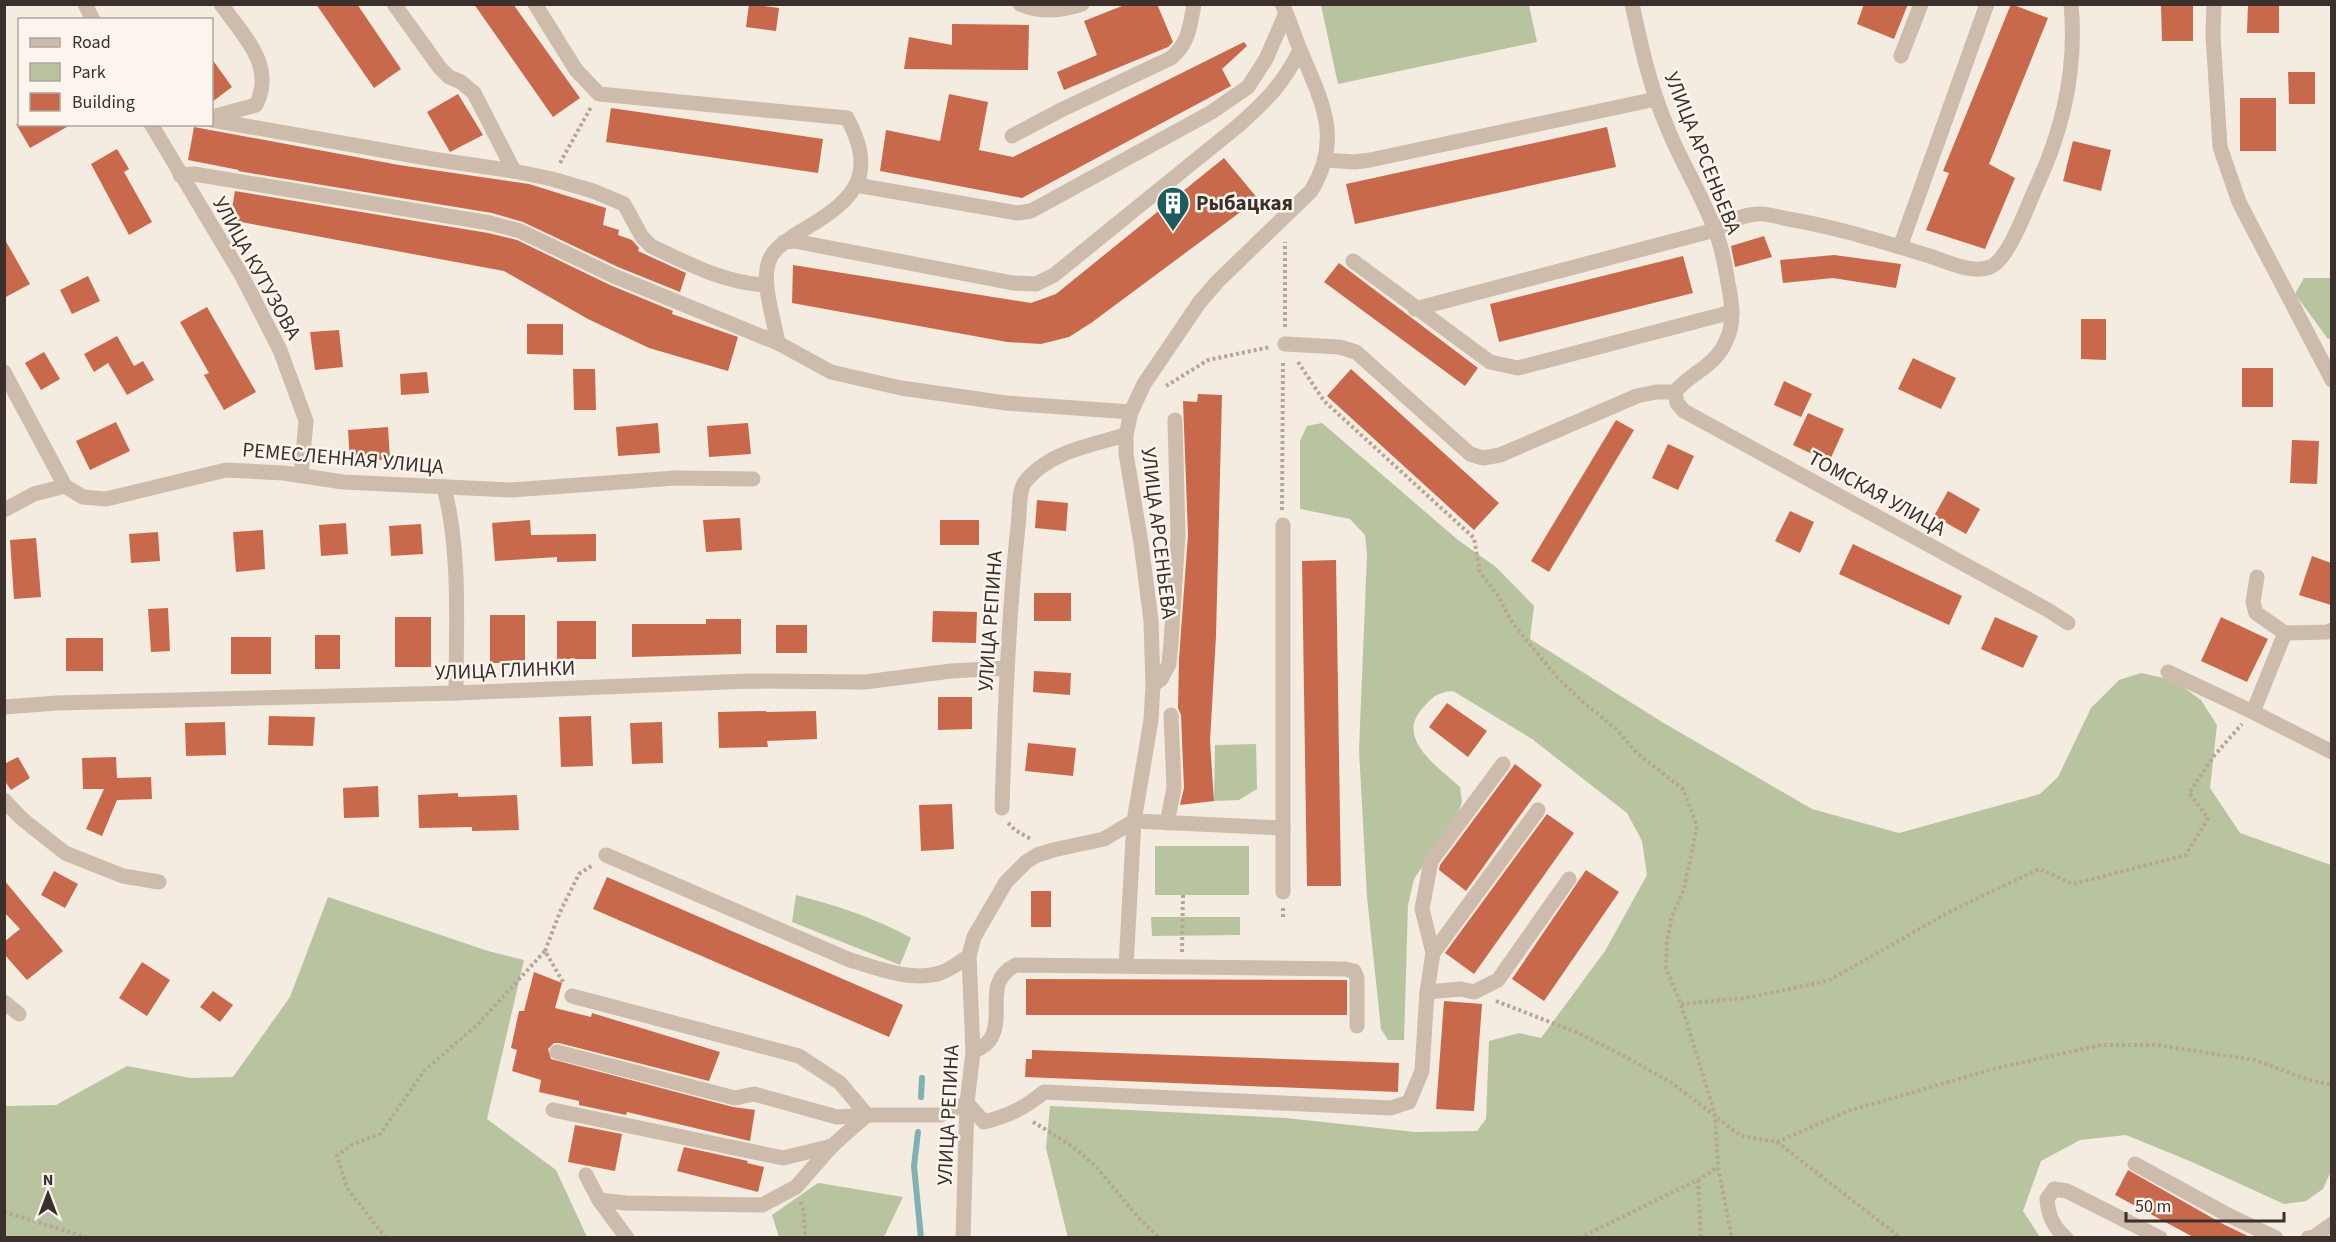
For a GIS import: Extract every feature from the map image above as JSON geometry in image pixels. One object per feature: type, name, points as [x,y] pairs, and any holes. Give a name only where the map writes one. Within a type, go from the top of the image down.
[{"type":"street","points":[[85,4],[92,18]]},
{"type":"street","points":[[213,119],[256,105],[263,92],[263,75],[259,60],[220,4]]},
{"type":"street","points":[[394,4],[440,68],[449,78],[461,82],[474,93],[514,171]]},
{"type":"street","points":[[535,4],[576,70],[599,94],[847,118],[857,136],[861,151],[861,167],[850,197],[829,215],[784,242],[774,251],[768,263],[766,285],[778,343]]},
{"type":"street","points":[[1020,4],[1036,10],[1061,11],[1082,4]]},
{"type":"street","points":[[1012,136],[1171,58],[1181,49],[1189,35],[1194,4]]},
{"type":"street","name":"УЛИЦА АРСЕНЬЕВА","points":[[1632,4],[1643,59],[1656,99],[1715,231],[1725,268],[1732,312],[1730,332],[1719,354],[1695,376],[1681,384],[1675,392]]},
{"type":"street","points":[[1900,57],[1921,4]]},
{"type":"street","points":[[1899,247],[1987,4]]},
{"type":"street","points":[[1415,309],[1715,231],[1741,216],[1759,214],[1806,222],[1969,269],[1990,268],[2000,260],[2009,246],[2041,177],[2061,120],[2073,41],[2071,4]]},
{"type":"street","points":[[2214,4],[2213,36],[2220,147],[2239,202],[2331,380]]},
{"type":"street","points":[[856,185],[1018,213],[1030,211],[1210,113],[1248,87],[1266,59],[1284,9]]},
{"type":"street","name":"УЛИЦА АРСЕНЬЕВА","points":[[1126,966],[1134,822],[1151,720],[1153,685],[1151,621],[1142,543],[1126,454],[1126,435],[1131,412],[1144,384],[1199,303],[1217,282],[1311,191],[1322,174],[1328,137],[1327,119],[1320,96],[1284,9]]},
{"type":"street","points":[[784,242],[794,241],[980,278],[1036,284],[1054,275],[1239,125],[1267,100],[1285,79],[1300,50]]},
{"type":"street","points":[[1325,160],[1355,162],[1371,160],[1656,99]]},
{"type":"street","points":[[213,119],[432,159],[514,171],[593,191],[624,204],[642,237],[651,246],[719,277],[743,284],[766,285]]},
{"type":"street","name":"УЛИЦА КУТУЗОВА","points":[[152,126],[242,276],[280,350],[306,421],[301,476]]},
{"type":"street","points":[[180,175],[194,174],[478,221],[520,231],[614,276],[778,343],[831,372],[901,388],[1006,403],[1131,412]]},
{"type":"street","points":[[1353,261],[1490,363],[1518,368],[1732,312]]},
{"type":"street","points":[[1285,344],[1339,347],[1356,352],[1470,453],[1484,458],[1500,455],[1637,396],[1656,392],[1675,392]]},
{"type":"street","points":[[4,372],[64,486],[34,494],[4,510]]},
{"type":"street","name":"ТОМСКАЯ УЛИЦА","points":[[1675,392],[1677,403],[1684,411],[2038,604],[2068,623]]},
{"type":"street","points":[[1153,685],[1161,679],[1168,664],[1171,642],[1178,535],[1175,420]]},
{"type":"street","name":"УЛИЦА РЕПИНА","points":[[1002,808],[1006,668],[1023,484],[1040,465],[1067,453],[1126,435]]},
{"type":"street","name":"РЕМЕСЛЕННАЯ УЛИЦА","points":[[64,486],[83,497],[106,499],[226,470],[343,482],[511,490],[675,478],[753,479]]},
{"type":"street","points":[[444,487],[451,522],[456,575],[456,693]]},
{"type":"street","points":[[1283,525],[1283,892]]},
{"type":"street","points":[[2257,577],[2253,602],[2256,613],[2285,633],[2328,632],[2331,630]]},
{"type":"street","points":[[2253,712],[2285,633]]},
{"type":"street","name":"УЛИЦА ГЛИНКИ","points":[[4,707],[57,703],[456,693],[749,681],[865,682],[951,671],[1006,668]]},
{"type":"street","points":[[2168,672],[2331,752]]},
{"type":"street","points":[[1167,823],[1174,788],[1171,715]]},
{"type":"street","points":[[557,1052],[735,1098],[754,1094],[837,1117],[867,1114],[941,1114],[967,1103],[984,1122],[1004,1117],[1024,1108],[1044,1092],[1391,1108],[1409,1102],[1422,1071],[1433,953],[1422,909],[1431,861],[1503,764]]},
{"type":"street","points":[[4,800],[21,818],[65,853],[123,876],[159,882]]},
{"type":"street","points":[[1433,953],[1538,810]]},
{"type":"street","points":[[1134,822],[1283,828]]},
{"type":"street","name":"УЛИЦА РЕПИНА","points":[[963,1238],[967,1103],[973,1052],[969,956],[974,937],[1006,882],[1026,862],[1053,850],[1104,839],[1134,822]]},
{"type":"street","points":[[606,855],[850,960],[884,970],[924,976],[939,973],[969,956]]},
{"type":"street","points":[[1428,992],[1461,989],[1474,992],[1498,980],[1569,879]]},
{"type":"street","points":[[973,1052],[988,1043],[993,1034],[998,980],[1004,970],[1016,965],[1345,969],[1354,971],[1357,978],[1357,1026]]},
{"type":"street","points":[[572,996],[799,1056],[840,1083],[867,1114]]},
{"type":"street","points":[[4,1002],[19,1014]]},
{"type":"street","points":[[553,1110],[783,1158],[832,1146]]},
{"type":"street","points":[[599,1200],[626,1203],[762,1204],[796,1187],[832,1146],[867,1114]]},
{"type":"street","points":[[2135,1164],[2228,1215],[2276,1238]]},
{"type":"street","points":[[586,1175],[599,1200],[627,1238]]},
{"type":"street","points":[[2066,1238],[2057,1230],[2048,1212],[2047,1199],[2054,1190],[2067,1191],[2160,1238]]},
{"type":"street","points":[[2308,1238],[2331,1224]]},
{"type":"path","points":[[560,163],[599,94]]},
{"type":"path","points":[[1285,217],[1285,344],[1324,401],[1474,538],[1480,572],[1497,594],[1513,624],[1556,676],[1615,728],[1638,754],[1683,789],[1697,826],[1684,889],[1672,916],[1667,940],[1666,968],[1681,1004],[1715,1114],[1718,1167],[1732,1238]]},
{"type":"path","points":[[1158,391],[1208,360],[1285,344]]},
{"type":"path","points":[[1282,368],[1283,525]]},
{"type":"path","points":[[1681,1004],[1745,998],[1828,981],[1951,911],[2038,869],[2073,884],[2186,855],[2208,818],[2189,793],[2213,757],[2253,712]]},
{"type":"path","points":[[1002,808],[1008,824],[1015,830],[1053,850]]},
{"type":"path","points":[[386,1238],[347,1188],[338,1155],[353,1144],[380,1134],[424,1071],[477,1024],[544,951],[579,874],[606,855]]},
{"type":"path","points":[[1181,967],[1183,895]]},
{"type":"path","points":[[544,951],[572,996]]},
{"type":"path","points":[[1474,992],[1578,1033],[1624,1056],[1672,1083],[1741,1136],[1777,1142],[1900,1238]]},
{"type":"path","points":[[1777,1142],[1848,1111],[1997,1068],[2101,1045],[2156,1045],[2255,1060],[2309,1080],[2331,1085]]},
{"type":"path","points":[[1024,1108],[1029,1120],[1060,1138],[1096,1168],[1124,1203],[1160,1238]]},
{"type":"path","points":[[1579,1238],[1698,1180],[1718,1167]]},
{"type":"path","points":[[1698,1180],[1701,1238]]},
{"type":"path","points":[[796,1187],[804,1212],[805,1238]]},
{"type":"path","points":[[4,1212],[89,1238]]},
{"type":"green space","points":[[1321,5],[1529,5],[1537,42],[1338,84]]},
{"type":"green space","points":[[2304,278],[2331,278],[2331,338],[2328,339],[2295,294]]},
{"type":"green space","points":[[1322,423],[1458,540],[1496,567],[1534,606],[1530,639],[1662,722],[1812,809],[1899,833],[2040,794],[2058,777],[2091,708],[2119,680],[2141,673],[2173,680],[2201,700],[2217,725],[2210,788],[2240,833],[2331,865],[2331,1171],[2323,1189],[2306,1201],[2284,1204],[2126,1135],[2080,1140],[2041,1161],[2023,1211],[2040,1237],[1068,1238],[1046,1148],[1050,1106],[1286,1118],[1415,1132],[1477,1131],[1486,1119],[1489,1041],[1519,1033],[1541,1038],[1605,951],[1647,875],[1642,841],[1627,813],[1532,739],[1453,691],[1435,696],[1415,720],[1414,732],[1423,752],[1460,787],[1462,802],[1457,816],[1414,879],[1408,905],[1404,1040],[1388,1040],[1381,1029],[1367,897],[1359,750],[1367,555],[1365,535],[1350,519],[1300,509],[1300,441],[1307,426]]},
{"type":"green space","points":[[1256,744],[1257,789],[1239,800],[1214,801],[1215,745]]},
{"type":"green space","points":[[1155,846],[1249,846],[1249,895],[1155,895]]},
{"type":"green space","points":[[796,895],[855,913],[911,938],[900,965],[792,922]]},
{"type":"green space","points":[[328,897],[488,951],[524,960],[487,1119],[556,1170],[587,1237],[5,1237],[5,1106],[56,1105],[127,1066],[190,1078],[233,1077],[290,997]]},
{"type":"green space","points":[[1151,917],[1240,917],[1240,935],[1152,936]]},
{"type":"green space","points":[[818,1183],[903,1197],[884,1237],[779,1237],[772,1215]]},
{"type":"building","points":[[316,4],[357,4],[401,69],[374,88]]},
{"type":"building","points":[[474,4],[513,4],[580,98],[553,117]]},
{"type":"building","points":[[749,4],[779,8],[776,31],[746,27]]},
{"type":"building","points":[[1127,4],[1157,4],[1173,42],[1168,47],[1064,90],[1057,72],[1097,55],[1084,21]]},
{"type":"building","points":[[1864,4],[1908,4],[1894,39],[1857,24]]},
{"type":"building","points":[[2011,4],[2048,18],[1989,164],[2015,178],[1985,249],[1926,230],[1949,173],[1943,171]]},
{"type":"building","points":[[2161,4],[2193,4],[2193,41],[2162,41]]},
{"type":"building","points":[[2248,4],[2279,4],[2279,33],[2247,33]]},
{"type":"building","points":[[952,24],[1029,25],[1028,70],[904,69],[909,37],[952,45]]},
{"type":"building","points":[[1244,42],[1247,46],[1222,69],[1231,86],[1022,198],[880,171],[886,130],[940,141],[949,94],[988,102],[979,150],[1013,157]]},
{"type":"building","points":[[213,60],[232,87],[213,101]]},
{"type":"building","points":[[2288,72],[2315,72],[2315,104],[2289,104]]},
{"type":"building","points":[[458,94],[483,135],[450,152],[427,112]]},
{"type":"building","points":[[2240,98],[2276,98],[2276,151],[2240,151]]},
{"type":"building","points":[[611,108],[823,139],[818,173],[606,142]]},
{"type":"building","points":[[16,124],[18,126],[68,126],[30,148]]},
{"type":"building","points":[[194,127],[399,165],[529,184],[606,208],[603,225],[619,230],[618,235],[632,240],[639,248],[638,251],[686,273],[680,292],[618,267],[523,222],[492,213],[238,171],[188,160]]},
{"type":"building","points":[[1607,127],[1616,167],[1355,224],[1346,184]]},
{"type":"building","points":[[2073,141],[2111,150],[2101,191],[2063,181]]},
{"type":"building","points":[[117,149],[129,169],[124,172],[152,222],[129,235],[91,164]]},
{"type":"building","name":"Рыбацкая","points":[[1224,158],[1258,199],[1069,337],[1041,344],[1007,342],[792,303],[793,265],[1031,303],[1056,294]]},
{"type":"building","points":[[235,191],[488,233],[517,240],[610,285],[673,311],[672,314],[738,337],[728,371],[649,348],[588,319],[504,271],[230,220]]},
{"type":"building","points":[[1764,236],[1772,257],[1735,267],[1731,246]]},
{"type":"building","points":[[4,238],[30,284],[4,298]]},
{"type":"building","points":[[1834,255],[1901,264],[1896,288],[1833,278],[1783,283],[1780,260]]},
{"type":"building","points":[[1683,256],[1693,293],[1499,342],[1490,304]]},
{"type":"building","points":[[1339,263],[1478,368],[1465,386],[1324,282]]},
{"type":"building","points":[[88,276],[100,301],[72,314],[60,290]]},
{"type":"building","points":[[207,307],[256,392],[224,410],[204,375],[209,373],[180,322]]},
{"type":"building","points":[[2081,319],[2106,319],[2106,360],[2081,359]]},
{"type":"building","points":[[527,324],[563,324],[563,355],[527,354]]},
{"type":"building","points":[[339,330],[343,367],[315,370],[310,332]]},
{"type":"building","points":[[117,336],[134,366],[143,361],[154,380],[127,395],[108,363],[94,372],[84,354]]},
{"type":"building","points":[[44,352],[60,379],[41,390],[25,363]]},
{"type":"building","points":[[1913,358],[1956,378],[1941,409],[1898,389]]},
{"type":"building","points":[[2242,368],[2273,368],[2273,407],[2242,407]]},
{"type":"building","points":[[573,369],[595,369],[596,410],[574,410]]},
{"type":"building","points":[[1351,369],[1499,503],[1474,530],[1327,396]]},
{"type":"building","points":[[427,372],[429,393],[401,395],[400,374]]},
{"type":"building","points":[[1784,381],[1812,394],[1801,417],[1774,405]]},
{"type":"building","points":[[1198,394],[1222,395],[1216,636],[1210,741],[1214,801],[1180,805],[1184,788],[1181,715],[1178,708],[1179,659],[1188,535],[1183,401],[1197,402]]},
{"type":"building","points":[[1808,413],[1844,429],[1829,462],[1793,445]]},
{"type":"building","points":[[1616,420],[1634,430],[1549,572],[1531,561]]},
{"type":"building","points":[[116,422],[130,451],[90,470],[76,441]]},
{"type":"building","points":[[658,423],[660,453],[618,456],[616,427]]},
{"type":"building","points":[[748,423],[751,454],[709,457],[707,426]]},
{"type":"building","points":[[388,427],[390,459],[350,462],[348,430]]},
{"type":"building","points":[[2292,440],[2319,441],[2317,484],[2290,483]]},
{"type":"building","points":[[1668,444],[1694,456],[1678,490],[1652,478]]},
{"type":"building","points":[[1948,491],[1980,509],[1966,534],[1934,516]]},
{"type":"building","points":[[1037,500],[1068,503],[1066,531],[1035,528]]},
{"type":"building","points":[[1790,511],[1814,522],[1800,553],[1775,541]]},
{"type":"building","points":[[740,518],[742,550],[706,552],[703,520]]},
{"type":"building","points":[[530,520],[531,535],[596,534],[596,561],[557,562],[557,557],[495,561],[492,523]]},
{"type":"building","points":[[940,520],[979,520],[979,545],[940,545]]},
{"type":"building","points":[[346,523],[348,554],[321,556],[319,525]]},
{"type":"building","points":[[421,524],[423,554],[391,556],[389,526]]},
{"type":"building","points":[[263,530],[265,569],[236,572],[233,532]]},
{"type":"building","points":[[158,532],[160,561],[131,563],[129,534]]},
{"type":"building","points":[[36,538],[41,597],[14,599],[10,540]]},
{"type":"building","points":[[1853,544],[1962,596],[1949,625],[1839,574]]},
{"type":"building","points":[[2312,556],[2331,563],[2331,605],[2299,595]]},
{"type":"building","points":[[1336,560],[1341,886],[1307,886],[1302,561]]},
{"type":"building","points":[[1034,593],[1071,593],[1071,621],[1034,621]]},
{"type":"building","points":[[168,608],[170,651],[151,652],[148,609]]},
{"type":"building","points":[[933,611],[977,612],[976,643],[932,642]]},
{"type":"building","points":[[490,615],[525,615],[525,663],[490,663]]},
{"type":"building","points":[[395,617],[431,617],[431,667],[395,667]]},
{"type":"building","points":[[1995,617],[2038,636],[2023,668],[1981,649]]},
{"type":"building","points":[[2221,617],[2268,639],[2247,682],[2201,661]]},
{"type":"building","points":[[706,619],[741,619],[741,654],[632,657],[632,624],[706,624]]},
{"type":"building","points":[[557,621],[596,621],[596,659],[557,659]]},
{"type":"building","points":[[776,625],[807,625],[807,653],[776,653]]},
{"type":"building","points":[[315,635],[340,635],[340,669],[315,669]]},
{"type":"building","points":[[231,637],[271,637],[271,674],[231,674]]},
{"type":"building","points":[[66,638],[103,638],[103,671],[66,671]]},
{"type":"building","points":[[1034,671],[1071,673],[1070,695],[1033,692]]},
{"type":"building","points":[[938,697],[972,697],[972,729],[938,730]]},
{"type":"building","points":[[1447,703],[1487,731],[1468,757],[1429,727]]},
{"type":"building","points":[[816,711],[817,739],[767,741],[768,747],[719,748],[718,712]]},
{"type":"building","points":[[269,716],[315,717],[313,746],[268,745]]},
{"type":"building","points":[[591,716],[593,766],[561,767],[559,717]]},
{"type":"building","points":[[225,722],[226,755],[186,756],[185,723]]},
{"type":"building","points":[[662,722],[663,763],[632,764],[630,723]]},
{"type":"building","points":[[1028,743],[1076,748],[1073,776],[1025,771]]},
{"type":"building","points":[[18,757],[30,778],[11,790],[4,780],[4,764]]},
{"type":"building","points":[[116,757],[117,778],[151,777],[152,799],[117,800],[102,836],[86,829],[104,789],[83,789],[82,758]]},
{"type":"building","points":[[1515,764],[1542,785],[1466,891],[1439,870],[1440,865]]},
{"type":"building","points":[[378,786],[379,817],[344,818],[343,788]]},
{"type":"building","points":[[458,793],[458,797],[517,795],[519,830],[472,831],[472,827],[419,828],[418,795]]},
{"type":"building","points":[[952,804],[954,849],[921,851],[919,805]]},
{"type":"building","points":[[1547,814],[1574,833],[1474,974],[1445,953]]},
{"type":"building","points":[[1586,870],[1619,892],[1544,1001],[1512,979]]},
{"type":"building","points":[[54,871],[78,884],[65,908],[41,895]]},
{"type":"building","points":[[607,877],[903,1005],[889,1037],[593,909]]},
{"type":"building","points":[[4,880],[63,951],[27,980],[4,954],[4,942],[20,929],[4,912]]},
{"type":"building","points":[[1031,891],[1051,891],[1051,927],[1031,927]]},
{"type":"building","points":[[142,962],[170,980],[147,1016],[119,998]]},
{"type":"building","points":[[534,972],[562,983],[555,1008],[591,1017],[592,1013],[720,1052],[709,1081],[559,1043],[554,1043],[548,1049],[551,1059],[733,1107],[755,1110],[750,1141],[627,1112],[626,1115],[579,1105],[579,1101],[539,1092],[541,1080],[512,1071],[517,1050],[511,1048],[519,1011],[524,1011]]},
{"type":"building","points":[[1026,979],[1347,980],[1347,1015],[1026,1015]]},
{"type":"building","points":[[213,991],[233,1005],[220,1022],[200,1007]]},
{"type":"building","points":[[1444,1001],[1482,1004],[1474,1111],[1436,1109]]},
{"type":"building","points":[[1032,1050],[1399,1063],[1398,1092],[1025,1077],[1026,1059],[1032,1059]]},
{"type":"building","points":[[575,1125],[622,1134],[615,1171],[568,1162]]},
{"type":"building","points":[[684,1147],[748,1161],[747,1163],[764,1167],[758,1192],[677,1171]]},
{"type":"building","points":[[2128,1170],[2252,1238],[2195,1238],[2115,1195]]},
{"type":"waterway","points":[[921,1097],[922,1078]]},
{"type":"waterway","points":[[918,1132],[914,1166],[921,1238]]},
{"type":"place","name":"Рыбацкая","points":[[1173,232]]}]
